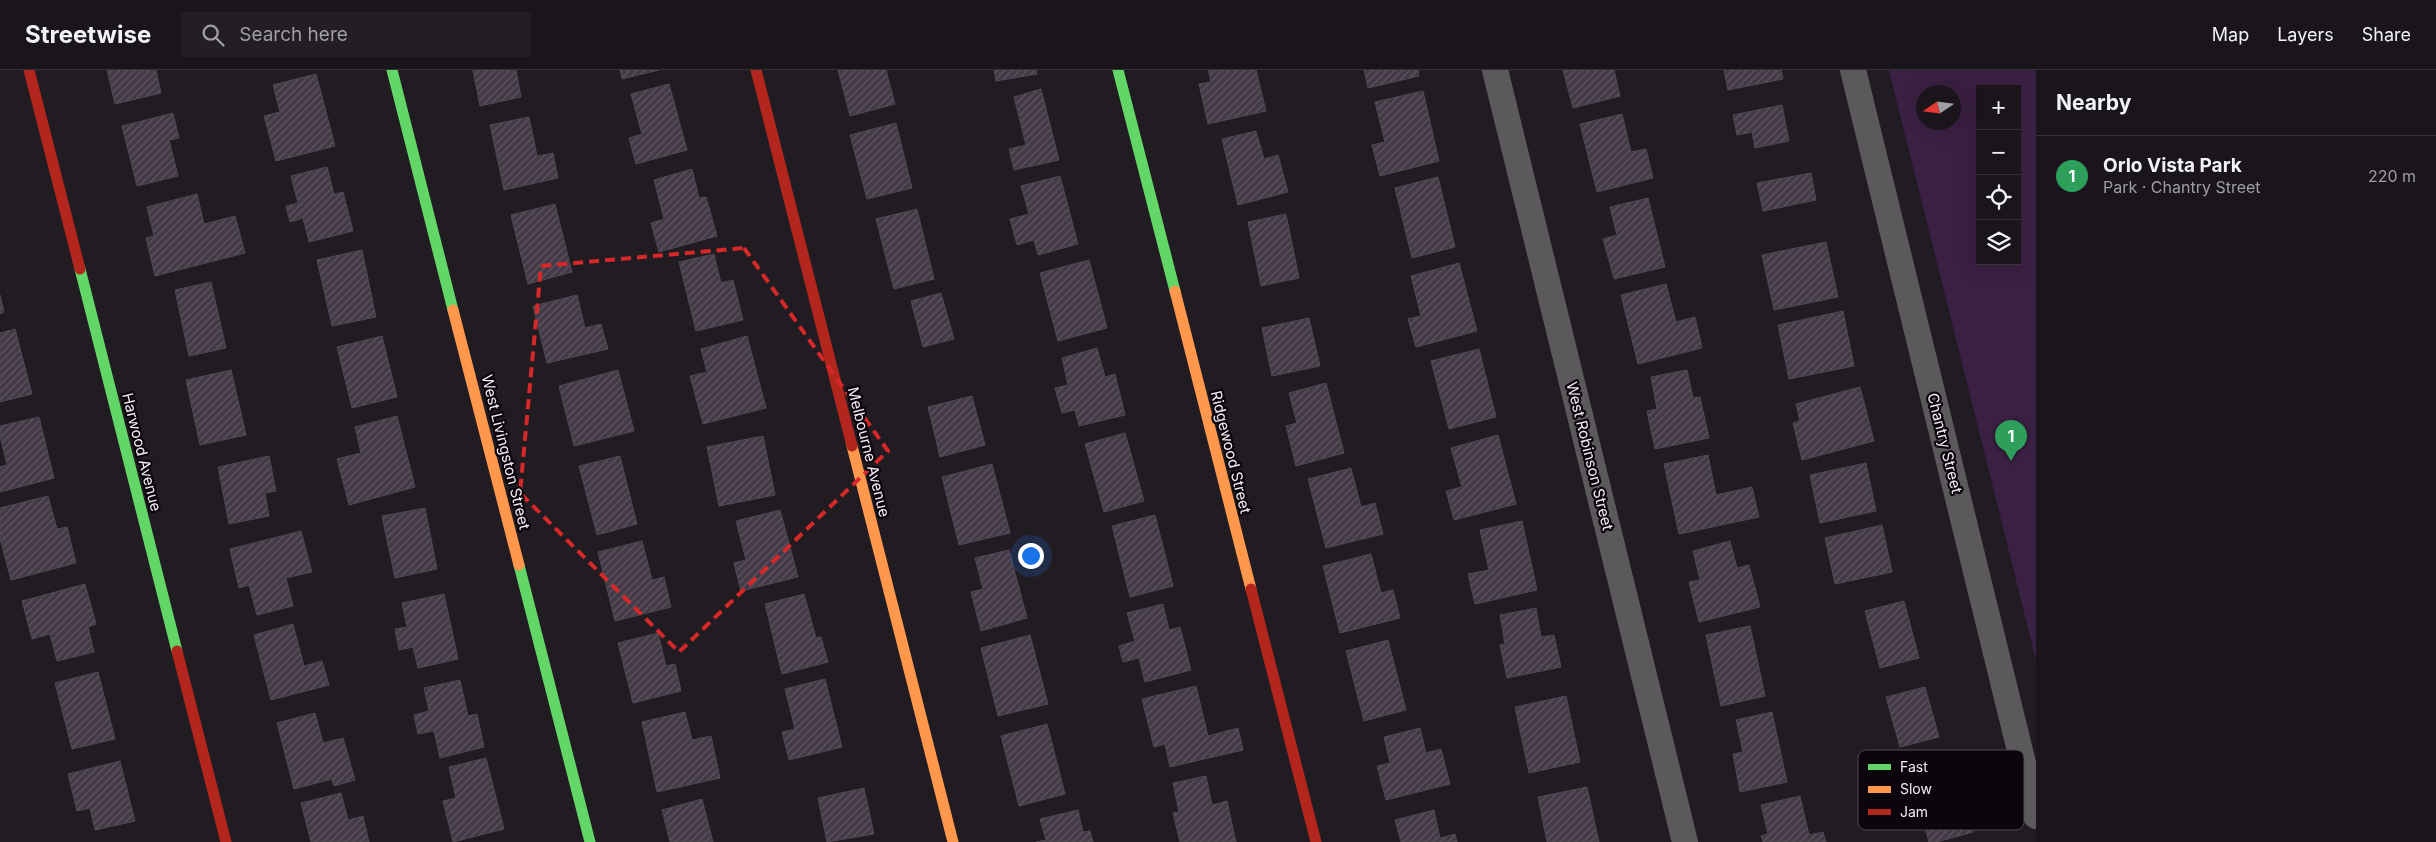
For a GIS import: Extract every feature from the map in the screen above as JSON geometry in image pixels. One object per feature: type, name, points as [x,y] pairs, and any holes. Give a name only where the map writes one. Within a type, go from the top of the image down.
[{"type":"street","name":"Harwood Avenue","points":[[29,70],[226,842]]},
{"type":"street","name":"West Livingston Street","points":[[392,70],[590,842]]},
{"type":"street","name":"Melbourne Avenue","points":[[756,70],[953,842]]},
{"type":"street","name":"Ridgewood Street","points":[[1118,70],[1316,842]]},
{"type":"street","name":"West Robinson Street","points":[[1496,70],[1685,842]]},
{"type":"street","name":"Chantry Street","points":[[1853,70],[2020,750]]},
{"type":"street","name":"Chantry Street","points":[[2024,767],[2036,816]]},
{"type":"highlighted area","points":[[744,248],[888,451],[679,652],[520,493],[541,266]]},
{"type":"shaded area","points":[[1889,70],[2036,70],[2036,660]]},
{"type":"building","points":[[107,70],[156,70],[161,93],[115,104]]},
{"type":"building","points":[[473,70],[516,70],[521,97],[480,106]]},
{"type":"building","points":[[620,70],[659,70],[622,79]]},
{"type":"building","points":[[838,70],[886,70],[895,104],[850,116]]},
{"type":"building","points":[[994,70],[1036,70],[1037,74],[996,81]]},
{"type":"building","points":[[1208,70],[1256,70],[1266,111],[1208,124],[1199,84],[1211,82]]},
{"type":"building","points":[[1364,70],[1418,70],[1419,76],[1368,88]]},
{"type":"building","points":[[1563,70],[1614,70],[1620,96],[1573,108]]},
{"type":"building","points":[[1724,70],[1781,70],[1783,79],[1728,90]]},
{"type":"building","points":[[316,74],[335,146],[276,161],[264,116],[280,112],[273,85]]},
{"type":"building","points":[[669,84],[687,150],[636,164],[629,138],[642,134],[631,94]]},
{"type":"building","points":[[1041,89],[1059,160],[1014,170],[1009,149],[1026,145],[1014,97]]},
{"type":"building","points":[[1423,91],[1439,161],[1380,176],[1372,145],[1385,142],[1375,102]]},
{"type":"building","points":[[1782,105],[1789,141],[1755,148],[1752,132],[1737,135],[1733,115]]},
{"type":"building","points":[[173,113],[179,138],[169,140],[178,176],[137,186],[122,126]]},
{"type":"building","points":[[1622,114],[1631,152],[1646,149],[1653,178],[1597,192],[1580,124]]},
{"type":"building","points":[[529,117],[537,156],[553,153],[558,178],[504,190],[490,125]]},
{"type":"building","points":[[896,123],[912,188],[867,199],[850,135]]},
{"type":"building","points":[[1256,131],[1264,159],[1278,155],[1288,192],[1238,205],[1222,139]]},
{"type":"building","points":[[327,167],[334,194],[343,192],[353,231],[309,242],[303,218],[290,222],[286,206],[298,203],[291,176]]},
{"type":"building","points":[[692,169],[699,198],[706,197],[717,236],[659,252],[651,223],[664,219],[654,180]]},
{"type":"building","points":[[1811,173],[1816,200],[1763,211],[1757,183]]},
{"type":"building","points":[[1060,176],[1078,244],[1038,255],[1034,240],[1017,245],[1010,219],[1029,214],[1021,186]]},
{"type":"building","points":[[1438,177],[1455,247],[1412,258],[1395,188]]},
{"type":"building","points":[[197,194],[204,224],[235,216],[245,253],[155,276],[146,238],[154,236],[147,207]]},
{"type":"building","points":[[1648,198],[1665,267],[1614,279],[1603,239],[1617,235],[1610,207]]},
{"type":"building","points":[[555,204],[572,272],[528,284],[511,215]]},
{"type":"building","points":[[917,209],[934,279],[894,289],[876,219]]},
{"type":"building","points":[[1286,214],[1299,278],[1261,286],[1248,222]]},
{"type":"building","points":[[1826,242],[1838,297],[1774,310],[1762,255]]},
{"type":"building","points":[[362,250],[376,317],[332,326],[317,260]]},
{"type":"building","points":[[714,254],[721,283],[733,280],[743,320],[696,331],[679,262]]},
{"type":"building","points":[[1089,260],[1107,328],[1058,341],[1040,273]]},
{"type":"building","points":[[1459,263],[1477,331],[1416,347],[1408,319],[1421,316],[1411,276]]},
{"type":"building","points":[[211,282],[226,348],[189,356],[175,290]]},
{"type":"building","points":[[1666,284],[1676,322],[1695,317],[1702,348],[1638,364],[1621,295]]},
{"type":"building","points":[[941,293],[954,339],[923,347],[911,301]]},
{"type":"building","points":[[0,295],[4,312],[0,314]]},
{"type":"building","points":[[577,295],[585,328],[601,324],[608,349],[547,363],[533,306]]},
{"type":"building","points":[[1843,311],[1854,366],[1789,379],[1778,325]]},
{"type":"building","points":[[1309,318],[1320,366],[1272,376],[1262,328]]},
{"type":"building","points":[[15,329],[32,394],[0,402],[0,333]]},
{"type":"building","points":[[382,336],[397,397],[352,408],[337,347]]},
{"type":"building","points":[[747,336],[766,408],[703,424],[690,376],[707,372],[701,349]]},
{"type":"building","points":[[1097,348],[1105,377],[1115,374],[1125,415],[1079,426],[1075,410],[1062,413],[1055,388],[1068,385],[1062,358]]},
{"type":"building","points":[[1479,349],[1496,417],[1449,429],[1431,361]]},
{"type":"building","points":[[231,370],[246,435],[200,445],[186,380]]},
{"type":"building","points":[[618,370],[634,431],[574,446],[559,386]]},
{"type":"building","points":[[1687,370],[1693,398],[1700,397],[1709,438],[1655,449],[1647,411],[1657,409],[1651,377]]},
{"type":"building","points":[[1326,383],[1344,453],[1296,466],[1286,426],[1297,423],[1289,393]]},
{"type":"building","points":[[1860,387],[1874,441],[1802,460],[1793,423],[1800,421],[1796,404]]},
{"type":"building","points":[[972,396],[985,445],[940,457],[928,407]]},
{"type":"building","points":[[397,416],[415,487],[349,505],[337,459],[361,453],[355,427]]},
{"type":"building","points":[[39,417],[54,478],[0,492],[0,467],[7,465],[0,436],[0,426]]},
{"type":"building","points":[[1125,433],[1144,501],[1104,512],[1085,444]]},
{"type":"building","points":[[1498,435],[1516,504],[1454,520],[1446,491],[1462,487],[1451,448]]},
{"type":"building","points":[[763,436],[775,495],[719,506],[707,447]]},
{"type":"building","points":[[1708,455],[1716,495],[1752,487],[1759,517],[1679,534],[1664,464]]},
{"type":"building","points":[[269,456],[276,491],[265,493],[269,516],[229,524],[218,467]]},
{"type":"building","points":[[620,456],[637,524],[597,535],[579,466]]},
{"type":"building","points":[[1866,463],[1876,511],[1820,523],[1810,475]]},
{"type":"building","points":[[992,464],[1010,533],[959,545],[942,477]]},
{"type":"building","points":[[1351,468],[1361,507],[1375,503],[1383,534],[1326,548],[1308,479]]},
{"type":"building","points":[[48,496],[57,529],[67,527],[76,563],[11,580],[0,538],[0,508]]},
{"type":"building","points":[[425,508],[437,569],[395,578],[382,516]]},
{"type":"building","points":[[780,510],[798,577],[741,591],[734,563],[746,560],[736,521]]},
{"type":"building","points":[[1155,515],[1173,586],[1130,597],[1112,526]]},
{"type":"building","points":[[1522,521],[1537,590],[1475,604],[1468,574],[1489,570],[1480,530]]},
{"type":"building","points":[[1882,525],[1892,572],[1835,584],[1825,538]]},
{"type":"building","points":[[301,531],[312,572],[286,578],[293,606],[257,615],[249,585],[239,588],[230,549]]},
{"type":"building","points":[[642,541],[652,580],[664,577],[671,607],[615,621],[598,552]]},
{"type":"building","points":[[1730,541],[1737,568],[1749,565],[1760,607],[1699,622],[1689,582],[1700,580],[1693,551]]},
{"type":"building","points":[[1009,550],[1027,618],[981,631],[971,592],[983,589],[975,558]]},
{"type":"building","points":[[1371,554],[1381,593],[1393,590],[1400,618],[1340,633],[1323,566]]},
{"type":"building","points":[[85,584],[96,624],[88,627],[94,652],[57,661],[50,634],[32,639],[22,601]]},
{"type":"building","points":[[444,594],[458,659],[418,668],[413,647],[399,650],[395,629],[407,627],[402,603]]},
{"type":"building","points":[[804,594],[816,638],[821,637],[828,662],[782,674],[765,604]]},
{"type":"building","points":[[1904,601],[1919,658],[1880,668],[1865,611]]},
{"type":"building","points":[[1163,604],[1169,630],[1180,627],[1191,670],[1145,682],[1139,658],[1123,662],[1119,646],[1135,641],[1127,613]]},
{"type":"building","points":[[1536,608],[1541,637],[1554,635],[1561,667],[1507,678],[1500,645],[1505,644],[1500,615]]},
{"type":"building","points":[[293,624],[304,666],[322,661],[329,685],[271,700],[254,635]]},
{"type":"building","points":[[1750,626],[1765,696],[1721,706],[1706,635]]},
{"type":"building","points":[[658,633],[666,666],[675,664],[681,691],[633,703],[618,643]]},
{"type":"building","points":[[1030,635],[1048,704],[998,716],[981,648]]},
{"type":"building","points":[[1388,640],[1406,710],[1364,721],[1346,651]]},
{"type":"building","points":[[98,672],[115,739],[72,749],[55,683]]},
{"type":"building","points":[[825,679],[842,747],[789,760],[782,732],[795,729],[785,689]]},
{"type":"building","points":[[460,680],[468,716],[477,714],[484,747],[440,758],[434,731],[418,734],[414,715],[429,711],[424,688]]},
{"type":"building","points":[[1196,686],[1208,736],[1238,728],[1243,750],[1170,767],[1165,744],[1154,747],[1142,699]]},
{"type":"building","points":[[1925,687],[1939,737],[1900,747],[1886,697]]},
{"type":"building","points":[[1566,696],[1580,762],[1529,773],[1515,707]]},
{"type":"building","points":[[685,712],[692,740],[711,736],[720,778],[657,792],[642,722]]},
{"type":"building","points":[[1772,712],[1787,782],[1740,792],[1733,754],[1743,752],[1736,720]]},
{"type":"building","points":[[315,713],[323,743],[343,738],[355,780],[334,786],[332,779],[294,789],[277,723]]},
{"type":"building","points":[[1047,724],[1065,794],[1019,806],[1001,736]]},
{"type":"building","points":[[1420,728],[1426,753],[1441,749],[1450,784],[1386,800],[1377,766],[1390,763],[1384,737]]},
{"type":"building","points":[[486,758],[504,829],[453,842],[443,801],[456,798],[449,767]]},
{"type":"building","points":[[120,761],[135,821],[95,830],[90,808],[77,811],[68,774]]},
{"type":"building","points":[[1206,776],[1212,805],[1227,801],[1236,842],[1180,842],[1173,813],[1179,812],[1173,783]]},
{"type":"building","points":[[1587,787],[1599,842],[1547,842],[1538,797]]},
{"type":"building","points":[[864,788],[874,834],[827,842],[818,798]]},
{"type":"building","points":[[341,793],[348,820],[363,816],[369,842],[311,842],[301,803]]},
{"type":"building","points":[[1800,796],[1809,835],[1823,832],[1826,842],[1763,842],[1761,836],[1768,834],[1761,805]]},
{"type":"building","points":[[702,799],[713,842],[670,842],[662,810]]},
{"type":"building","points":[[1078,810],[1083,832],[1090,831],[1093,842],[1036,842],[1046,840],[1040,819]]},
{"type":"building","points":[[1434,810],[1440,838],[1455,834],[1457,842],[1401,842],[1395,820]]},
{"type":"building","points":[[1926,830],[1972,830],[1973,832],[1937,842],[1929,842]]},
{"type":"traffic: fast","points":[[392,70],[453,310]]},
{"type":"traffic: fast","points":[[1118,70],[1175,291]]},
{"type":"traffic: fast","points":[[80,269],[177,651]]},
{"type":"traffic: fast","points":[[519,565],[590,842]]},
{"type":"traffic: slow","points":[[1175,291],[1251,589]]},
{"type":"traffic: slow","points":[[453,310],[519,565]]},
{"type":"traffic: slow","points":[[852,446],[953,842]]},
{"type":"traffic: jam","points":[[29,70],[80,269]]},
{"type":"traffic: jam","points":[[756,70],[852,446]]},
{"type":"traffic: jam","points":[[1251,589],[1316,842]]},
{"type":"traffic: jam","points":[[177,651],[226,842]]},
{"type":"place","name":"Orlo Vista Park","points":[[2011,461]]}]
